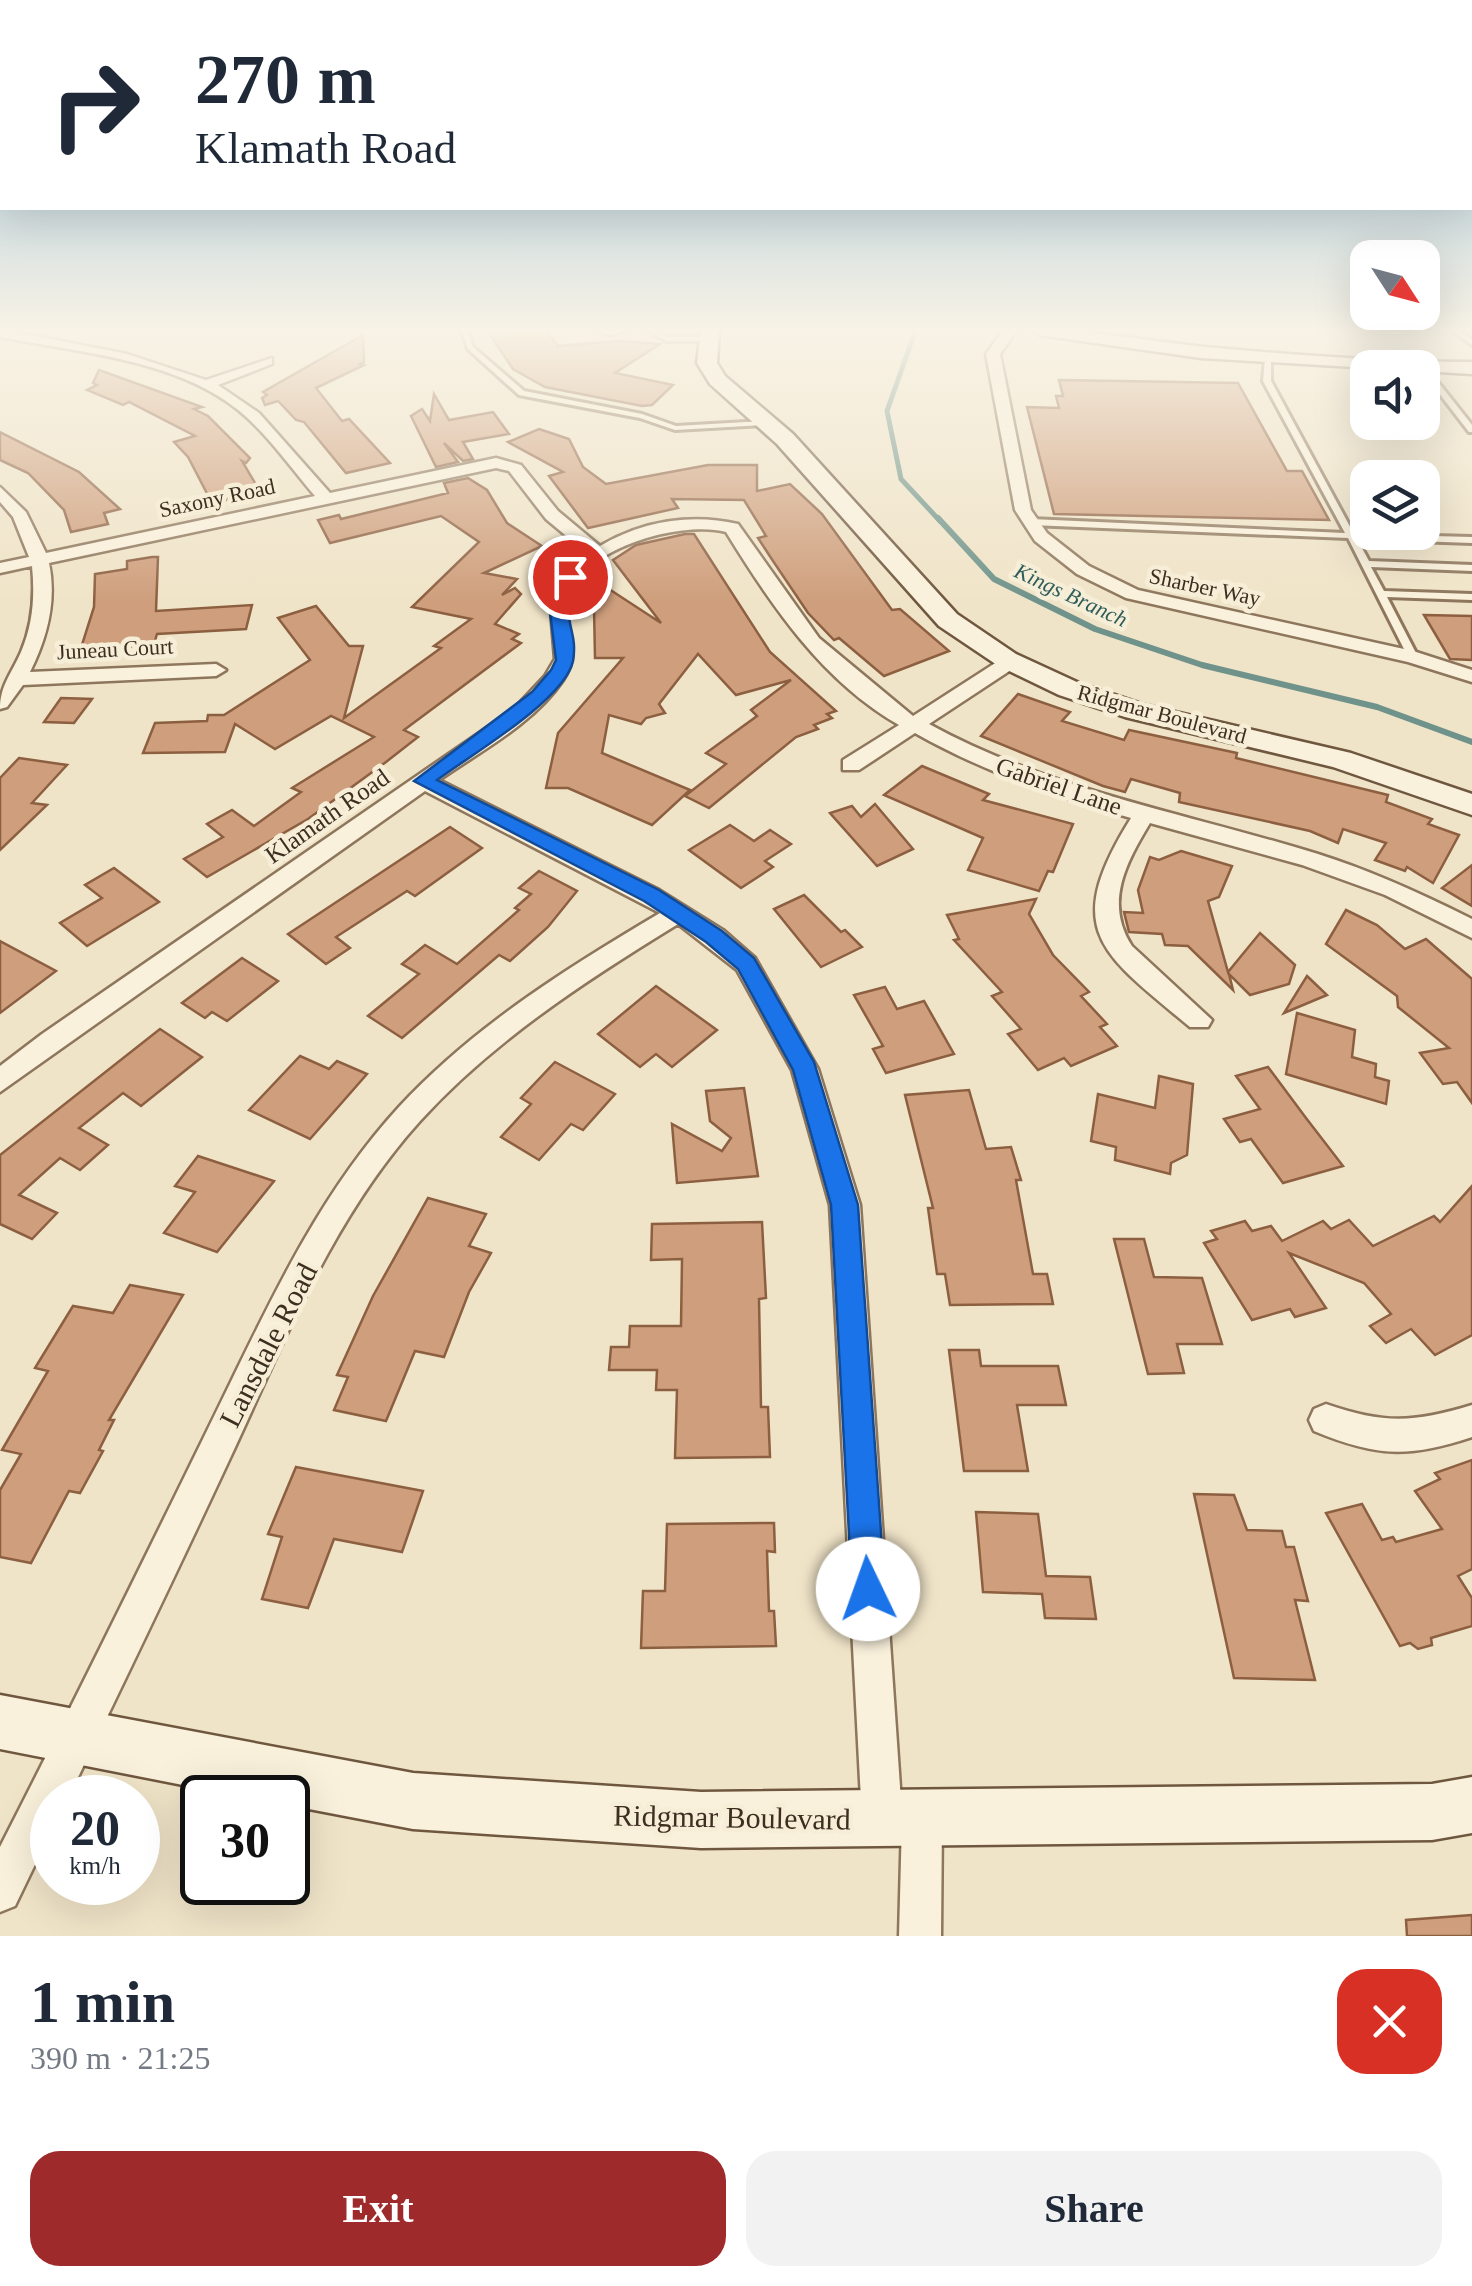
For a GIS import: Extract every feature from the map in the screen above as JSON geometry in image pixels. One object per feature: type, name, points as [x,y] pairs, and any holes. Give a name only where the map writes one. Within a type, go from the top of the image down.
[{"type":"street","points":[[254,419],[325,498]]},
{"type":"street","name":"Ridgmar Boulevard","points":[[761,419],[948,620],[1010,662],[1107,702],[1367,766],[1472,805]]},
{"type":"street","name":"Sharber Way","points":[[1006,419],[1023,510],[1041,538],[1083,570],[1132,594],[1413,657],[1472,676]]},
{"type":"street","name":"Saxony Road","points":[[0,568],[503,464],[515,468],[528,492],[554,521],[598,553]]},
{"type":"street","points":[[0,492],[20,510],[35,535],[43,619],[17,679],[0,703]]},
{"type":"street","name":"Klamath Road","points":[[0,1081],[76,1021],[424,781],[538,696],[564,660],[558,604],[570,577],[598,553],[670,527],[700,522],[723,524]]},
{"type":"street","name":"Gabriel Lane","points":[[723,524],[732,528],[796,624],[829,660],[915,723],[974,756],[1025,777],[1144,815],[1302,854],[1368,877],[1472,929]]},
{"type":"street","points":[[850,766],[1010,662]]},
{"type":"street","name":"Juneau Court","points":[[17,679],[216,670]]},
{"type":"street","points":[[424,781],[678,913],[746,964],[806,1069],[845,1205],[902,1818],[920,1936]]},
{"type":"street","points":[[1144,815],[1122,846],[1103,918],[1106,932],[1129,962],[1200,1020]]},
{"type":"street","name":"Lansdale Road","points":[[0,1891],[300,1276],[378,1152],[460,1062],[502,1027],[577,973],[678,913]]},
{"type":"street","points":[[1326,1420],[1382,1441],[1424,1437],[1472,1421]]},
{"type":"street","name":"Ridgmar Boulevard","points":[[0,1722],[413,1801],[701,1820],[1432,1812],[1472,1805]]},
{"type":"lane","points":[[651,419],[675,428],[766,424]]},
{"type":"lane","points":[[1288,419],[1350,536]]},
{"type":"lane","points":[[1031,522],[1350,536]]},
{"type":"lane","points":[[1440,539],[1472,540]]},
{"type":"lane","points":[[1358,550],[1413,657]]},
{"type":"lane","points":[[1365,564],[1472,568]]},
{"type":"lane","points":[[1382,594],[1472,597]]},
{"type":"building","points":[[163,419],[211,419],[250,458],[246,463],[242,461],[261,493],[212,503],[188,457],[174,442],[195,436]]},
{"type":"building","points":[[349,419],[390,463],[346,473],[304,422],[296,420]]},
{"type":"building","points":[[413,419],[498,419],[509,434],[463,442],[473,459],[463,461],[444,443],[458,462],[436,467]]},
{"type":"building","points":[[1030,419],[1258,419],[1287,471],[1302,471],[1329,520],[1054,514]]},
{"type":"building","points":[[539,429],[569,439],[583,467],[606,484],[708,465],[757,465],[757,491],[790,484],[822,514],[892,610],[900,609],[949,651],[884,676],[839,638],[834,640],[808,613],[758,538],[766,536],[744,500],[672,499],[678,508],[588,528],[549,476],[563,472],[508,442]]},
{"type":"building","points":[[0,432],[79,472],[120,509],[104,513],[108,524],[71,532],[64,510],[28,473],[0,460]]},
{"type":"building","points":[[468,478],[487,490],[507,523],[542,546],[484,573],[517,579],[502,595],[515,588],[521,594],[495,624],[519,634],[512,639],[521,643],[404,730],[418,737],[386,762],[308,819],[207,877],[184,859],[223,837],[207,824],[232,810],[254,826],[301,792],[292,788],[374,737],[331,716],[275,749],[235,724],[225,752],[143,753],[155,723],[207,721],[208,715],[224,715],[310,660],[278,618],[316,606],[349,646],[363,646],[344,718],[441,648],[434,646],[471,619],[412,607],[479,542],[441,516],[330,543],[318,520],[339,515],[341,519],[448,493],[444,483]]},
{"type":"building","points":[[694,534],[770,652],[836,711],[827,714],[832,718],[814,725],[818,729],[796,737],[709,808],[685,796],[726,764],[706,753],[757,716],[751,710],[791,680],[736,695],[698,654],[659,704],[665,713],[646,718],[641,724],[609,715],[602,753],[690,790],[652,825],[568,788],[546,788],[558,733],[623,658],[595,658],[594,608],[576,609],[580,583],[589,576],[661,623],[613,560],[636,545]]},
{"type":"building","points":[[158,557],[156,611],[252,605],[246,629],[157,634],[154,644],[80,651],[94,607],[95,574],[127,569],[127,561]]},
{"type":"building","points":[[1424,615],[1472,616],[1472,660],[1450,659]]},
{"type":"building","points":[[1018,694],[1070,712],[1062,721],[1124,740],[1129,730],[1237,753],[1236,758],[1388,795],[1386,802],[1432,819],[1428,824],[1459,835],[1433,883],[1407,867],[1405,871],[1375,860],[1386,843],[1343,829],[1338,843],[1310,831],[1179,802],[1180,793],[1131,779],[1125,792],[1103,786],[981,736]]},
{"type":"building","points":[[61,698],[92,699],[74,723],[44,722]]},
{"type":"building","points":[[19,758],[67,765],[32,803],[47,805],[0,850],[0,778]]},
{"type":"building","points":[[922,766],[989,794],[983,800],[1073,824],[1053,872],[1048,871],[1039,891],[968,870],[983,838],[884,795]]},
{"type":"building","points":[[875,804],[913,849],[877,866],[830,813],[852,806],[861,817]]},
{"type":"building","points":[[730,825],[754,841],[770,830],[791,844],[765,861],[773,867],[741,888],[689,850]]},
{"type":"building","points":[[450,827],[482,848],[415,896],[407,891],[336,937],[350,948],[326,964],[288,934]]},
{"type":"building","points":[[1181,851],[1232,866],[1219,897],[1208,901],[1228,972],[1260,933],[1295,965],[1289,984],[1250,995],[1229,974],[1233,990],[1188,946],[1165,945],[1162,934],[1129,932],[1124,912],[1143,913],[1138,890],[1150,857],[1159,860]]},
{"type":"building","points":[[1472,865],[1472,906],[1442,888]]},
{"type":"building","points":[[114,868],[159,902],[87,946],[60,923],[102,898],[85,885]]},
{"type":"building","points":[[539,871],[577,891],[548,927],[510,961],[499,955],[402,1038],[368,1016],[419,974],[402,964],[425,945],[457,964],[519,910],[515,908],[531,894],[519,888]]},
{"type":"building","points":[[804,895],[862,947],[821,967],[774,909]]},
{"type":"building","points":[[1036,899],[1029,914],[1053,955],[1089,992],[1081,996],[1107,1024],[1100,1027],[1117,1046],[1071,1066],[1064,1058],[1038,1070],[1008,1034],[1021,1029],[992,996],[1002,992],[954,940],[959,939],[947,915]]},
{"type":"building","points":[[1346,910],[1377,925],[1405,949],[1426,939],[1472,979],[1472,1103],[1457,1082],[1443,1084],[1420,1053],[1449,1048],[1398,1007],[1397,996],[1326,944]]},
{"type":"building","points":[[0,941],[56,971],[0,1013]]},
{"type":"building","points":[[242,958],[278,981],[227,1021],[212,1012],[205,1018],[182,1003]]},
{"type":"building","points":[[1307,976],[1327,995],[1284,1013]]},
{"type":"building","points":[[656,986],[717,1030],[672,1067],[656,1054],[640,1067],[598,1034]]},
{"type":"building","points":[[885,987],[897,1009],[924,1001],[954,1054],[886,1073],[873,1049],[883,1046],[854,995]]},
{"type":"building","points":[[1297,1013],[1355,1030],[1352,1057],[1376,1064],[1375,1077],[1389,1081],[1386,1104],[1286,1074]]},
{"type":"building","points":[[160,1029],[202,1057],[141,1106],[123,1093],[79,1128],[108,1145],[80,1170],[60,1158],[19,1195],[57,1213],[32,1239],[0,1224],[0,1155]]},
{"type":"building","points":[[300,1056],[329,1069],[337,1061],[367,1074],[310,1139],[249,1110]]},
{"type":"building","points":[[555,1062],[615,1094],[583,1130],[571,1124],[539,1160],[501,1137],[531,1104],[521,1098]]},
{"type":"building","points":[[1268,1067],[1343,1166],[1283,1183],[1251,1139],[1240,1142],[1224,1119],[1260,1109],[1236,1076]]},
{"type":"building","points":[[1159,1076],[1193,1084],[1187,1155],[1171,1163],[1170,1174],[1115,1160],[1116,1147],[1091,1141],[1098,1094],[1155,1108]]},
{"type":"building","points":[[744,1088],[758,1176],[677,1183],[672,1124],[722,1151],[731,1138],[710,1121],[706,1091]]},
{"type":"building","points":[[969,1090],[986,1149],[1011,1147],[1021,1180],[1016,1180],[1033,1274],[1047,1274],[1053,1304],[950,1305],[945,1274],[937,1274],[928,1208],[933,1208],[905,1095]]},
{"type":"building","points":[[198,1156],[274,1181],[217,1252],[164,1233],[195,1192],[175,1186]]},
{"type":"building","points":[[1472,1186],[1472,1335],[1435,1355],[1411,1329],[1386,1343],[1370,1326],[1391,1314],[1364,1283],[1289,1253],[1326,1308],[1295,1317],[1290,1309],[1252,1320],[1204,1243],[1217,1239],[1211,1231],[1245,1221],[1252,1231],[1271,1226],[1282,1241],[1323,1221],[1331,1229],[1349,1220],[1373,1246],[1434,1216],[1440,1222]]},
{"type":"building","points":[[428,1198],[486,1214],[469,1246],[491,1253],[469,1292],[444,1357],[415,1351],[386,1421],[334,1410],[348,1377],[337,1375],[373,1296]]},
{"type":"building","points":[[762,1222],[766,1298],[759,1299],[761,1407],[768,1407],[770,1457],[675,1458],[677,1390],[656,1390],[657,1370],[609,1370],[611,1347],[629,1347],[630,1326],[681,1326],[682,1259],[651,1260],[652,1224]]},
{"type":"building","points":[[1114,1239],[1144,1239],[1154,1277],[1202,1278],[1222,1344],[1177,1344],[1184,1373],[1148,1374]]},
{"type":"building","points":[[130,1285],[183,1295],[109,1420],[114,1420],[99,1450],[103,1451],[80,1493],[69,1491],[31,1563],[0,1557],[0,1490],[21,1454],[2,1450],[48,1371],[35,1368],[73,1306],[113,1313]]},
{"type":"building","points":[[949,1350],[979,1350],[981,1366],[1058,1366],[1066,1405],[1017,1405],[1028,1471],[964,1471]]},
{"type":"building","points":[[1472,1460],[1472,1569],[1458,1576],[1472,1598],[1472,1626],[1431,1638],[1432,1645],[1418,1649],[1410,1643],[1400,1646],[1326,1513],[1362,1504],[1382,1540],[1393,1537],[1396,1542],[1442,1529],[1415,1491],[1440,1479],[1435,1473]]},
{"type":"building","points":[[296,1467],[423,1491],[402,1552],[334,1539],[308,1608],[262,1599],[282,1537],[268,1534]]},
{"type":"building","points":[[1194,1494],[1234,1495],[1247,1530],[1282,1531],[1286,1547],[1294,1547],[1308,1601],[1295,1600],[1315,1680],[1234,1678]]},
{"type":"building","points":[[976,1512],[1038,1514],[1046,1576],[1090,1577],[1096,1619],[1045,1618],[1042,1594],[983,1592]]},
{"type":"building","points":[[774,1523],[775,1552],[767,1551],[769,1611],[774,1611],[776,1646],[641,1648],[643,1591],[665,1591],[667,1524]]},
{"type":"building","points":[[1472,1915],[1472,1936],[1407,1936],[1406,1920]]},
{"type":"waterway","name":"Kings Branch","points":[[889,419],[901,479],[940,521]]},
{"type":"waterway","name":"Kings Branch","points":[[938,518],[994,579],[1095,629],[1202,665],[1377,707],[1472,742]]},
{"type":"route","points":[[570,577],[558,604],[564,660],[559,672],[538,696],[424,781],[651,896],[714,936],[746,964],[806,1069],[845,1205],[868,1589]]}]
